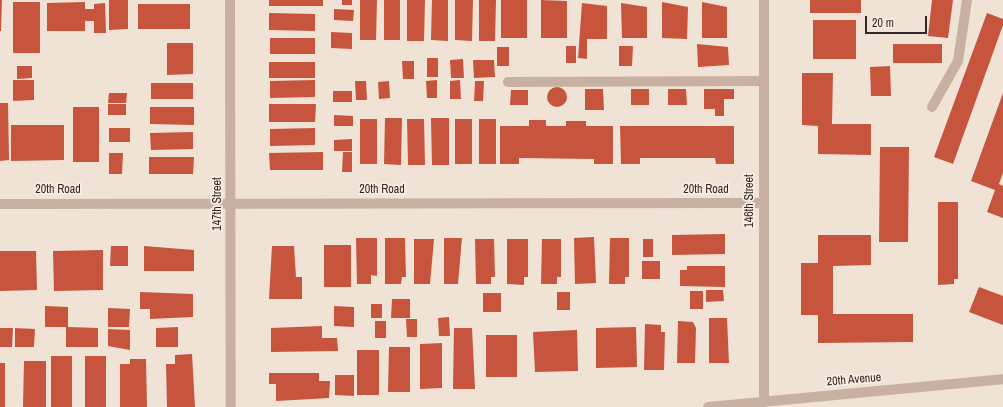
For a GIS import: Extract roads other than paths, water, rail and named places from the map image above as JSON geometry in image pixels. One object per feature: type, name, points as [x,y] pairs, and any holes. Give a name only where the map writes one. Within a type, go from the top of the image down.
[{"type":"street","name":"147th Street","points":[[230,0],[231,407]]},
{"type":"street","name":"146th Street","points":[[764,0],[764,402]]},
{"type":"street","points":[[932,107],[958,61],[967,0]]},
{"type":"street","points":[[508,82],[764,81]]},
{"type":"street","name":"20th Road","points":[[0,204],[763,203]]},
{"type":"street","name":"20th Avenue","points":[[708,407],[1003,379]]}]
